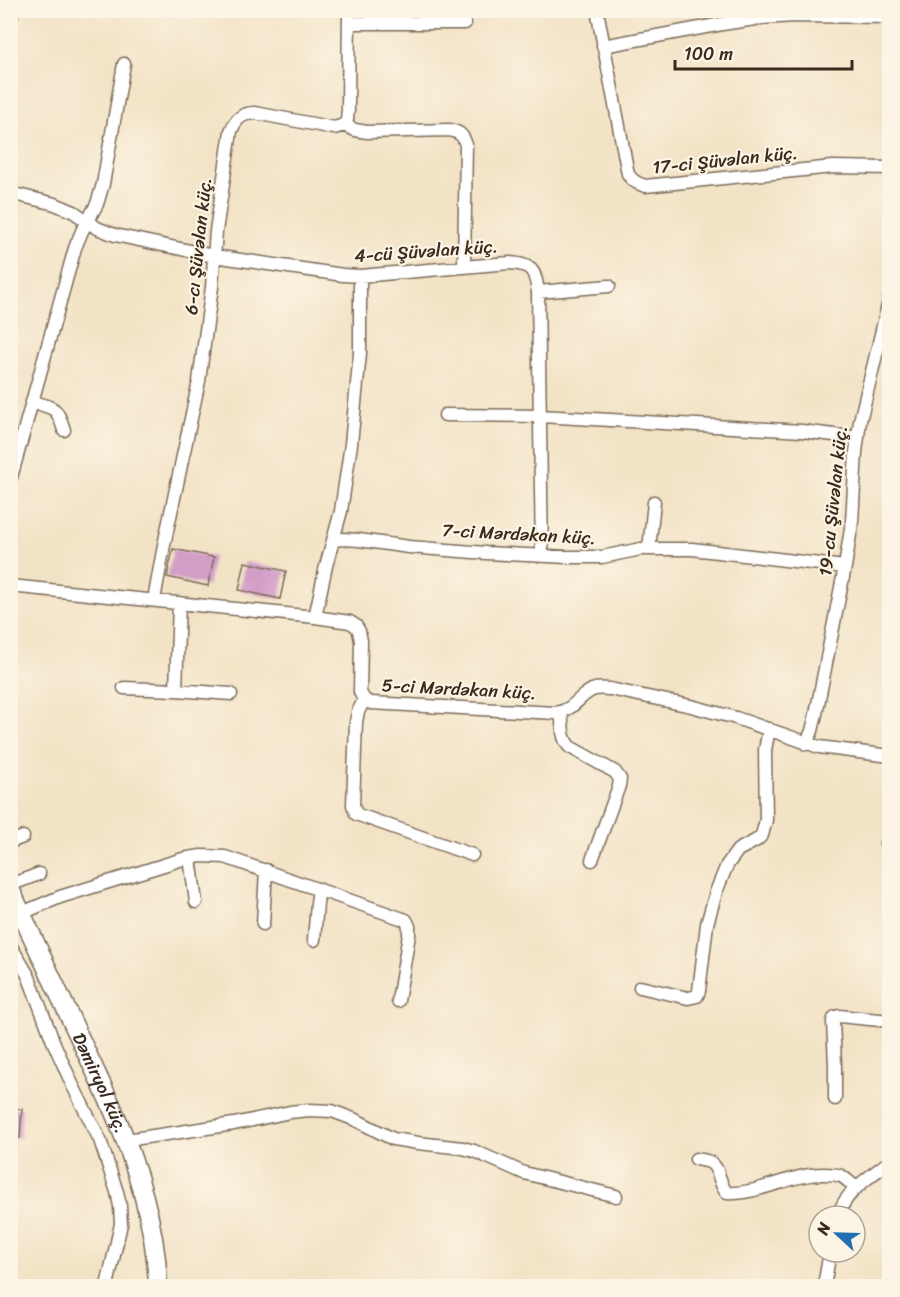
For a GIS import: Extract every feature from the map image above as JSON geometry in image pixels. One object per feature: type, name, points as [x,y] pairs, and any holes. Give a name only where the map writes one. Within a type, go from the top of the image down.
[{"type":"main road","name":"Dəmiryol küç.","points":[[10,887],[16,908],[126,1140],[140,1181],[149,1219],[155,1249],[158,1287]]},
{"type":"main road","points":[[16,908],[120,1142],[143,1220],[152,1287]]},
{"type":"street","points":[[10,21],[14,10]]},
{"type":"street","name":"17-ci Şüvəlan küç.","points":[[597,10],[628,174],[637,184],[645,186],[833,167],[890,168]]},
{"type":"street","points":[[344,125],[348,109],[349,17],[465,23]]},
{"type":"street","points":[[603,46],[762,18],[890,17]]},
{"type":"street","points":[[10,481],[75,248],[97,204],[103,184],[124,64]]},
{"type":"street","name":"6-cı Şüvəlan küç.","points":[[154,600],[199,381],[229,139],[237,119],[243,115],[255,113],[334,128],[344,125],[367,132],[458,131],[464,137],[466,145],[464,266]]},
{"type":"street","name":"4-cü Şüvəlan küç.","points":[[10,193],[55,204],[74,212],[97,228],[115,235],[214,256],[343,275],[360,276],[509,263],[519,263],[532,269],[536,277],[538,292],[542,556]]},
{"type":"street","points":[[315,617],[334,540],[345,482],[358,387],[360,276]]},
{"type":"street","points":[[538,292],[609,286]]},
{"type":"street","name":"19-cu Şüvəlan küç.","points":[[806,744],[816,714],[845,567],[854,499],[858,438],[866,391],[890,297]]},
{"type":"street","points":[[32,402],[54,409],[59,414],[64,430]]},
{"type":"street","points":[[445,415],[541,416],[802,431],[858,438]]},
{"type":"street","points":[[649,549],[654,502]]},
{"type":"street","name":"7-ci Mərdəkan küç.","points":[[334,540],[351,539],[409,547],[592,558],[649,549],[692,549],[845,567]]},
{"type":"street","name":"5-ci Mərdəkan küç.","points":[[10,586],[350,622],[359,631],[361,641],[359,686],[361,696],[364,700],[374,703],[561,712],[590,691],[600,688],[610,689],[716,712],[806,744],[831,750],[890,756]]},
{"type":"street","points":[[176,690],[179,603]]},
{"type":"street","points":[[124,688],[231,694]]},
{"type":"street","points":[[364,700],[356,722],[353,805],[356,814],[472,855]]},
{"type":"street","points":[[561,712],[566,744],[615,771],[620,779],[592,860]]},
{"type":"street","points":[[640,987],[688,998],[697,996],[707,924],[716,892],[727,866],[738,850],[757,840],[765,828],[765,750],[769,729]]},
{"type":"street","points":[[10,842],[23,837]]},
{"type":"street","points":[[16,908],[190,858],[225,857],[406,920],[409,934],[398,1001]]},
{"type":"street","points":[[190,858],[196,902]]},
{"type":"street","points":[[263,924],[266,870]]},
{"type":"street","points":[[10,887],[39,874]]},
{"type":"street","points":[[314,940],[319,890]]},
{"type":"street","name":"Dəmiryol küç.","points":[[10,945],[28,975],[53,1041],[100,1140],[117,1192],[121,1224],[107,1287]]},
{"type":"street","points":[[835,1099],[833,1021],[835,1017],[890,1021]]},
{"type":"street","points":[[126,1140],[234,1124],[290,1112],[332,1111],[356,1120],[393,1139],[463,1148],[524,1173],[616,1196]]},
{"type":"street","points":[[696,1160],[712,1163],[722,1188],[728,1193],[739,1193],[811,1174],[835,1174],[856,1188]]},
{"type":"street","points":[[843,1204],[856,1188],[890,1161]]},
{"type":"street","points":[[824,1287],[828,1264]]},
{"type":"building","points":[[173,549],[214,557],[208,586],[167,577]]},
{"type":"building","points":[[245,562],[286,571],[280,599],[239,590]]},
{"type":"building","points":[[10,1108],[22,1109],[20,1138],[10,1137]]}]
